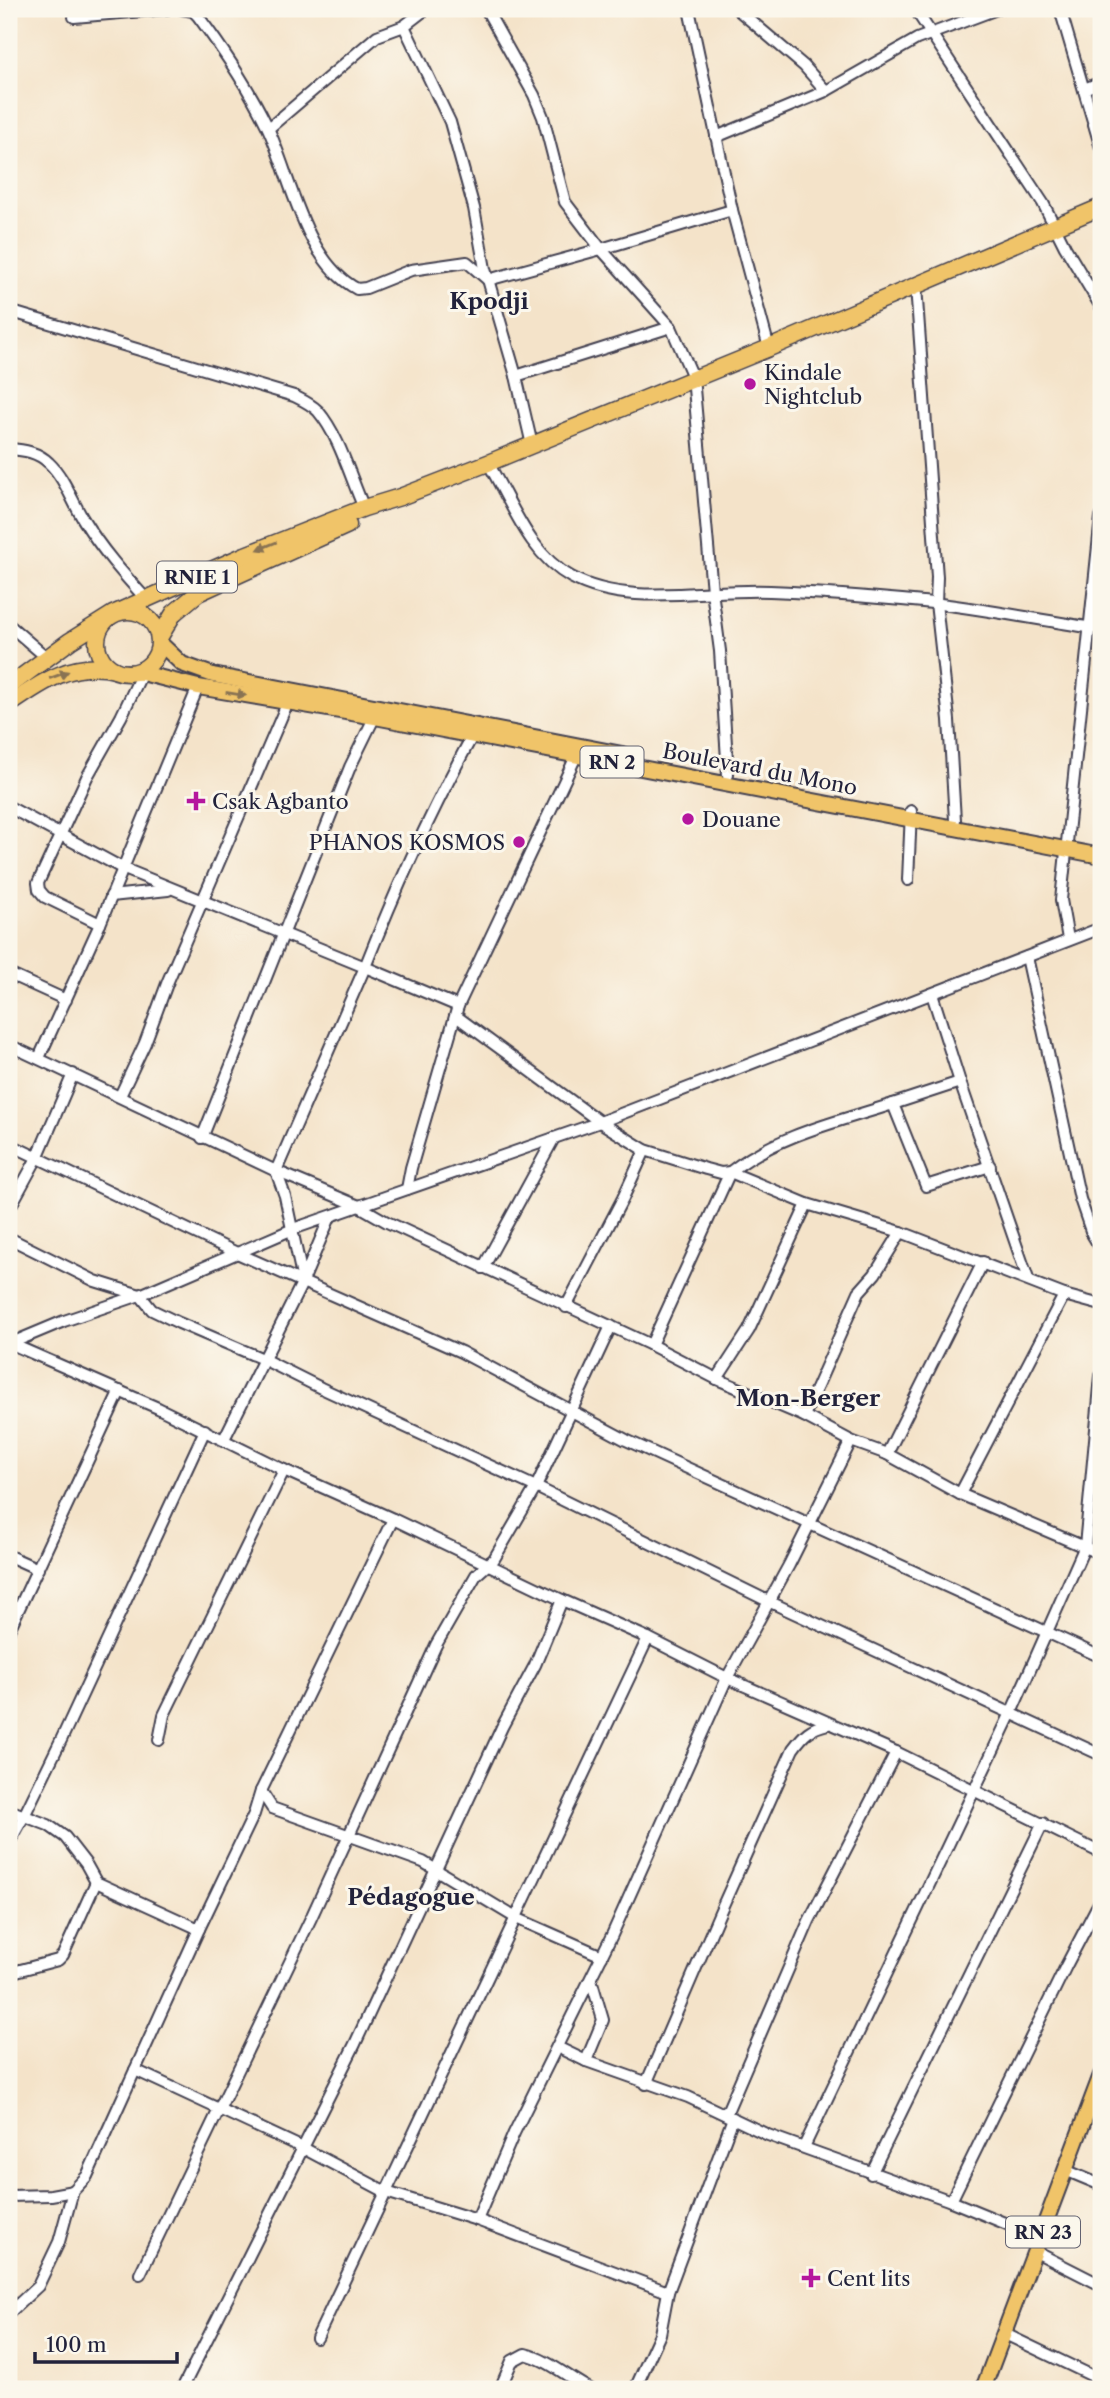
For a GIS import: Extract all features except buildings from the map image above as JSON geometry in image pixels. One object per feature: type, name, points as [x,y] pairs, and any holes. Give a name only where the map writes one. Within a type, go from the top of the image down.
[{"type":"highway","name":"RNIE 1","points":[[9,686],[46,657],[113,614],[245,555],[488,463],[769,348],[1101,207]]},
{"type":"highway","name":"RNIE 1","points":[[159,640],[174,613],[198,593],[354,522],[400,497]]},
{"type":"highway","points":[[9,705],[41,682],[64,673],[99,666],[118,671],[131,673],[147,666],[154,659],[159,640],[152,622],[139,612],[122,611],[113,614],[100,627],[96,643],[102,660],[118,671]]},
{"type":"main road","name":"Boulevard du Mono","points":[[159,640],[189,668],[291,696],[1068,846],[1101,848]]},
{"type":"main road","name":"Boulevard du Mono","points":[[118,671],[142,673],[198,687],[291,696]]},
{"type":"main road","name":"Boulevard du Mono","points":[[578,750],[728,775],[910,815],[955,820],[1101,856]]},
{"type":"main road","name":"RN 23","points":[[982,2389],[1101,2075]]},
{"type":"street","points":[[74,17],[167,9]]},
{"type":"street","points":[[182,9],[193,11],[198,16],[236,67],[269,128],[322,258],[351,285],[357,289],[366,288],[411,270],[467,262],[488,280]]},
{"type":"street","points":[[269,128],[377,36],[404,26],[426,9]]},
{"type":"street","points":[[486,9],[534,95],[543,117],[565,202],[601,249],[671,327],[694,377],[712,591],[720,650],[728,775]]},
{"type":"street","points":[[689,9],[732,210],[769,348]]},
{"type":"street","points":[[737,9],[804,66],[826,91]]},
{"type":"street","points":[[915,9],[1032,186],[1101,307]]},
{"type":"street","points":[[716,137],[826,91],[881,58],[930,34],[997,9]]},
{"type":"street","points":[[1060,9],[1101,148]]},
{"type":"street","points":[[404,26],[450,122],[474,208],[488,280],[516,376],[532,445]]},
{"type":"street","points":[[1084,89],[1101,82]]},
{"type":"street","points":[[488,280],[732,210]]},
{"type":"street","points":[[916,286],[936,563],[936,603],[949,720],[955,820]]},
{"type":"street","points":[[9,311],[294,396],[311,404],[325,421],[364,508]]},
{"type":"street","points":[[516,376],[671,327]]},
{"type":"street","points":[[9,449],[37,455],[48,462],[57,472],[84,521],[112,563],[147,600]]},
{"type":"street","points":[[488,463],[537,549],[572,578],[605,590],[648,595],[769,591],[936,603],[1096,629]]},
{"type":"street","points":[[1068,939],[1061,900],[1096,629],[1101,517]]},
{"type":"street","points":[[9,625],[46,657]]},
{"type":"street","points":[[100,924],[45,897],[39,890],[38,883],[59,835],[142,673]]},
{"type":"street","points":[[39,1058],[100,924],[198,687]]},
{"type":"street","points":[[120,1096],[145,1043],[168,981],[291,696]]},
{"type":"street","points":[[202,1138],[350,767],[377,712]]},
{"type":"street","points":[[303,1281],[293,1229],[276,1171],[390,904],[475,731]]},
{"type":"street","points":[[407,1189],[457,1011],[578,750]]},
{"type":"street","points":[[9,807],[122,869],[285,933],[457,1011],[600,1122],[645,1150],[714,1171],[730,1172],[807,1204],[901,1232],[1064,1295],[1101,1305]]},
{"type":"street","points":[[908,880],[910,815]]},
{"type":"street","points":[[111,895],[170,889]]},
{"type":"street","points":[[10,1344],[64,1321],[140,1295],[293,1229],[600,1122],[1101,928]]},
{"type":"street","points":[[1027,957],[1080,1199],[1092,1234],[1101,1249]]},
{"type":"street","points":[[9,974],[66,1000]]},
{"type":"street","points":[[932,994],[1028,1279]]},
{"type":"street","points":[[9,1045],[120,1096],[202,1138],[359,1206],[387,1223],[652,1345],[716,1379],[804,1416],[851,1441],[887,1454],[960,1494],[1101,1554]]},
{"type":"street","points":[[9,1209],[37,1158],[73,1074]]},
{"type":"street","points":[[652,1345],[730,1172],[784,1139],[960,1082]]},
{"type":"street","points":[[893,1104],[926,1186],[990,1166]]},
{"type":"street","points":[[483,1269],[554,1138]]},
{"type":"street","points":[[9,1144],[237,1253],[461,1352],[626,1440],[1101,1657]]},
{"type":"street","points":[[566,1307],[645,1150]]},
{"type":"street","points":[[716,1379],[749,1330],[807,1204]]},
{"type":"street","points":[[224,1439],[303,1281],[330,1217]]},
{"type":"street","points":[[804,1416],[859,1293],[875,1274],[901,1232]]},
{"type":"street","points":[[9,1238],[95,1281],[140,1295],[152,1310],[536,1487],[768,1601],[1101,1755]]},
{"type":"street","points":[[887,1454],[983,1262]]},
{"type":"street","points":[[960,1494],[1064,1295]]},
{"type":"street","points":[[140,2274],[350,1835],[436,1646],[476,1575],[488,1565],[536,1487],[611,1326]]},
{"type":"street","points":[[10,1344],[205,1430],[284,1470],[648,1638],[727,1678],[896,1752],[1101,1853]]},
{"type":"street","points":[[804,2147],[1011,1713],[1085,1546],[1101,1377]]},
{"type":"street","points":[[9,1630],[120,1391]]},
{"type":"street","points":[[9,1843],[205,1430]]},
{"type":"street","points":[[477,2220],[514,2133],[602,1956],[727,1678],[851,1441]]},
{"type":"street","points":[[159,1740],[164,1715],[284,1470]]},
{"type":"street","points":[[9,2313],[38,2286],[59,2242],[73,2191],[87,2176],[254,1814],[261,1791],[393,1519]]},
{"type":"street","points":[[9,1556],[38,1569]]},
{"type":"street","points":[[182,2389],[390,1970],[502,1727],[535,1665],[562,1600]]},
{"type":"street","points":[[317,2338],[648,1638]]},
{"type":"street","points":[[646,2084],[793,1749],[813,1727],[828,1724]]},
{"type":"street","points":[[635,2389],[660,2334],[668,2292],[730,2116],[809,1922],[896,1752]]},
{"type":"street","points":[[261,1791],[272,1808]]},
{"type":"street","points":[[254,1814],[272,1808],[400,1852],[435,1868],[516,1918],[602,1956]]},
{"type":"street","points":[[9,1811],[48,1825],[65,1836],[96,1882],[199,1929]]},
{"type":"street","points":[[871,2174],[1043,1823]]},
{"type":"street","points":[[9,1973],[58,1960],[63,1955],[96,1882]]},
{"type":"street","points":[[951,2201],[1101,1899]]},
{"type":"street","points":[[586,2061],[603,2020],[591,1979]]},
{"type":"street","points":[[557,2047],[646,2084],[688,2097],[768,2135],[951,2201],[1038,2245],[1101,2284]]},
{"type":"street","points":[[135,2070],[303,2148],[386,2192],[477,2220],[668,2292]]},
{"type":"street","points":[[1065,2170],[1101,2185]]},
{"type":"street","points":[[9,2196],[51,2195],[73,2191]]},
{"type":"street","points":[[1005,2334],[1101,2380]]},
{"type":"street","points":[[500,2389],[512,2361],[525,2354],[544,2361],[590,2389]]},
{"type":"place","name":"Kindale Nightclub","points":[[750,384]]},
{"type":"place","name":"Csak Agbanto","points":[[196,801]]},
{"type":"place","name":"Douane","points":[[688,819]]},
{"type":"place","name":"PHANOS KOSMOS","points":[[519,842]]},
{"type":"place","name":"Cent lits","points":[[811,2278]]},
{"type":"district","name":"Kpodji","points":[[489,301]]},
{"type":"district","name":"Mon-Berger","points":[[808,1398]]},
{"type":"district","name":"Pédagogue","points":[[411,1897]]}]
